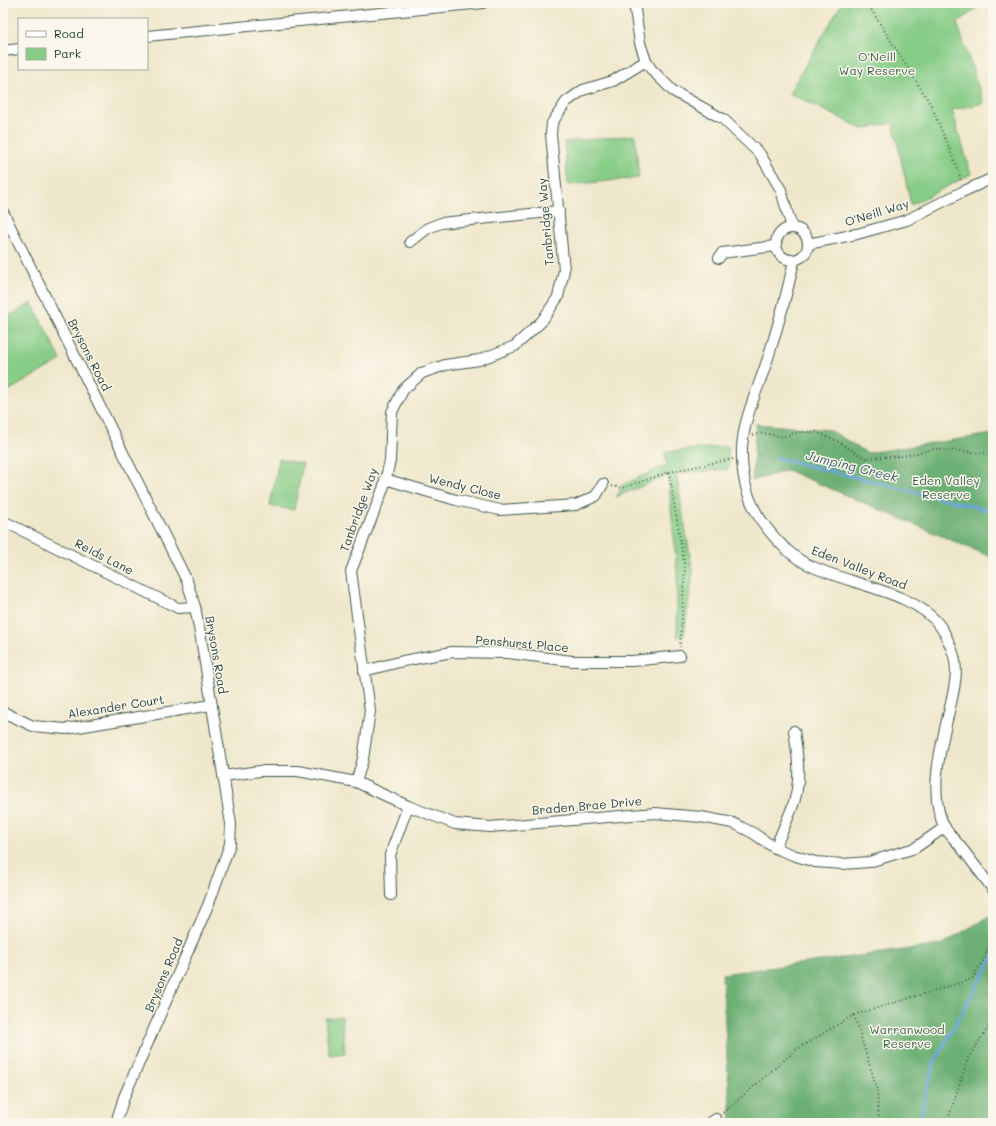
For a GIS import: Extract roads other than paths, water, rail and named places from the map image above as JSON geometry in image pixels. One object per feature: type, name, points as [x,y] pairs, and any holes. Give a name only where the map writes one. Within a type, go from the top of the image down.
[{"type":"street","points":[[148,36],[483,3]]},
{"type":"street","points":[[634,3],[640,43],[646,61],[651,69],[673,91],[723,119],[760,154],[781,190],[792,228]]},
{"type":"street","points":[[3,51],[18,49]]},
{"type":"street","name":"Tanbridge Way","points":[[356,782],[363,759],[370,710],[351,571],[383,489],[390,461],[392,412],[403,390],[422,373],[445,365],[479,360],[515,346],[542,321],[558,297],[564,270],[551,134],[552,123],[566,102],[583,90],[613,82],[646,61]]},
{"type":"street","name":"O'Neill Way","points":[[808,244],[857,234],[907,220],[993,178]]},
{"type":"street","points":[[410,242],[428,228],[441,223],[558,211]]},
{"type":"street","name":"Brysons Road","points":[[3,212],[187,581],[195,607],[231,824],[230,844],[209,903],[124,1097],[116,1123]]},
{"type":"street","points":[[792,228],[805,234],[808,244],[806,253],[798,260],[794,261],[784,259],[777,251],[775,246],[778,235],[782,231],[792,228]]},
{"type":"street","points":[[720,253],[775,246]]},
{"type":"street","name":"Eden Valley Road","points":[[794,261],[786,298],[743,436],[742,457],[745,485],[752,504],[760,518],[771,534],[787,551],[805,563],[821,570],[906,600],[927,613],[940,625],[947,638],[956,662],[956,677],[939,760],[936,791],[938,809],[945,828],[993,889]]},
{"type":"street","name":"Wendy Close","points":[[385,479],[456,500],[500,510],[576,505],[596,496],[602,484]]},
{"type":"street","name":"Reids Lane","points":[[3,521],[178,608],[195,607]]},
{"type":"street","name":"Penshurst Place","points":[[364,671],[403,661],[452,652],[508,653],[572,661],[632,661],[680,656]]},
{"type":"street","name":"Alexander Court","points":[[3,712],[33,726],[66,729],[212,705]]},
{"type":"street","points":[[775,848],[793,807],[798,787],[799,766],[794,731]]},
{"type":"street","name":"Braden Brae Drive","points":[[223,776],[260,771],[298,771],[356,782],[408,806],[455,824],[490,827],[655,813],[701,817],[733,823],[753,833],[775,848],[815,862],[843,864],[869,862],[915,848],[945,828]]},
{"type":"street","points":[[391,895],[390,855],[408,806]]},
{"type":"waterway","name":"Jumping Creek","points":[[777,458],[993,511]]},
{"type":"waterway","name":"Jumping Creek","points":[[919,1123],[933,1065],[993,957]]},
{"type":"park label","name":"O'Neill Way Reserve","points":[[877,64]]},
{"type":"park label","name":"Eden Valley Reserve","points":[[946,488]]},
{"type":"park label","name":"Warranwood Reserve","points":[[907,1037]]}]
